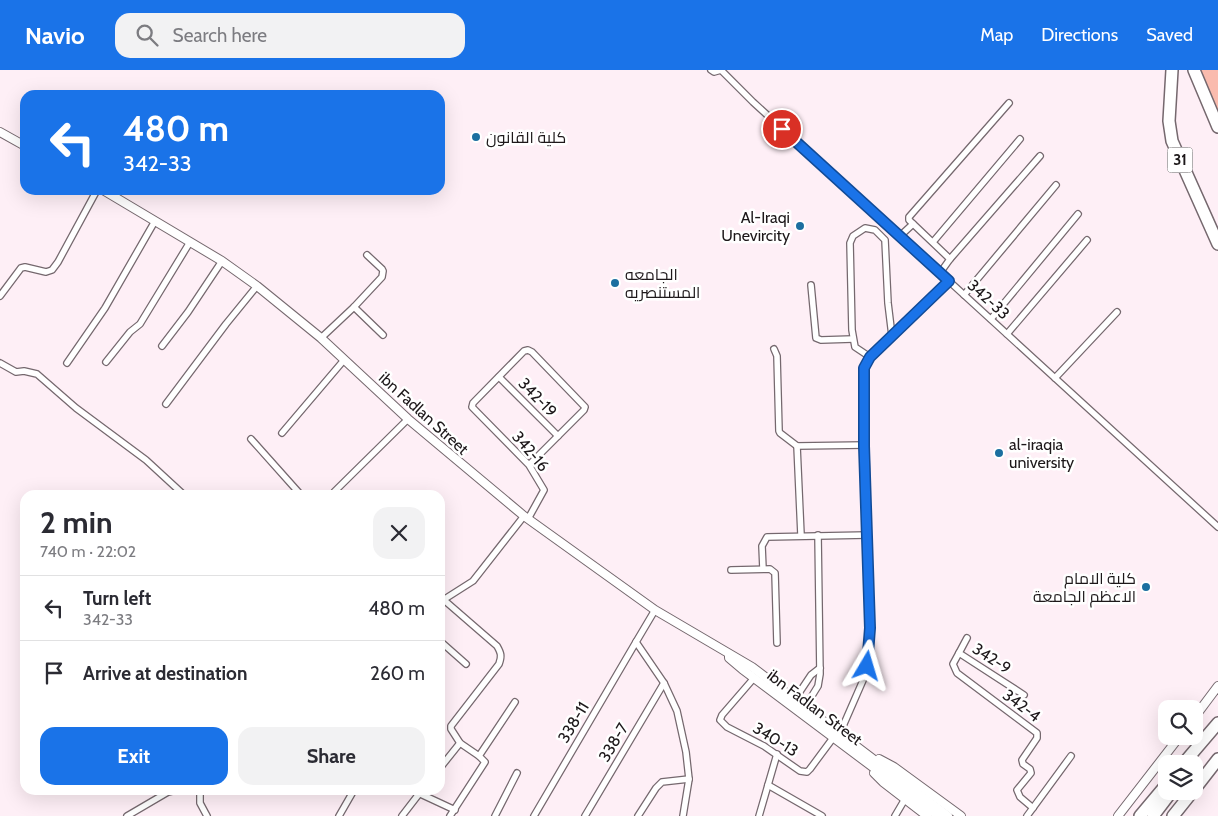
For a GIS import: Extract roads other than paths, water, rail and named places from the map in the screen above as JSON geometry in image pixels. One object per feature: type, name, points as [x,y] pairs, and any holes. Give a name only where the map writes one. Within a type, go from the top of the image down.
[{"type":"highway","name":"31","points":[[1172,70],[1169,121],[1172,141],[1218,244]]},
{"type":"highway","points":[[1194,70],[1218,127]]},
{"type":"highway","points":[[1191,755],[1218,723]]},
{"type":"highway","points":[[1200,755],[1218,731]]},
{"type":"highway","points":[[1203,778],[1218,759]]},
{"type":"highway","points":[[1140,816],[1158,794]]},
{"type":"highway","points":[[1153,816],[1165,800]]},
{"type":"highway","points":[[1173,816],[1186,800]]},
{"type":"street","points":[[711,70],[714,72],[720,70]]},
{"type":"street","name":"342-33","points":[[720,70],[1218,527]]},
{"type":"street","points":[[950,259],[908,217],[1009,103]]},
{"type":"street","points":[[0,132],[20,143]]},
{"type":"street","points":[[933,242],[1020,139]]},
{"type":"street","points":[[940,272],[1040,156]]},
{"type":"street","points":[[964,295],[1056,185]]},
{"type":"street","points":[[0,296],[21,268],[25,267],[46,272],[54,267],[94,195]]},
{"type":"street","name":"ibn Fadlan Street","points":[[111,195],[222,261],[257,286],[321,338],[408,419],[526,518],[656,610],[729,655],[733,655],[748,664],[805,707],[837,736]]},
{"type":"street","points":[[991,319],[1078,214]]},
{"type":"street","points":[[67,362],[105,308],[155,221]]},
{"type":"street","points":[[900,236],[913,224]]},
{"type":"street","points":[[870,357],[856,347],[853,339],[850,243],[856,234],[869,228],[883,237],[886,244],[888,303],[892,336]]},
{"type":"street","points":[[1008,334],[1087,240]]},
{"type":"street","points":[[106,362],[130,332],[140,324],[190,242]]},
{"type":"street","points":[[321,338],[354,307],[383,274],[382,269],[368,256]]},
{"type":"street","points":[[162,346],[188,312],[222,261]]},
{"type":"street","points":[[837,736],[864,678],[868,656],[870,628],[864,446],[864,368],[870,357],[949,281]]},
{"type":"street","points":[[812,285],[816,338],[820,340],[853,339]]},
{"type":"street","points":[[166,404],[257,286]]},
{"type":"street","points":[[354,307],[383,335]]},
{"type":"street","points":[[1055,378],[1117,312]]},
{"type":"street","points":[[774,349],[777,356],[778,431],[797,446],[864,446]]},
{"type":"street","points":[[499,377],[524,351],[528,350],[585,407],[529,465]]},
{"type":"street","points":[[282,433],[344,360]]},
{"type":"street","points":[[0,363],[16,372],[24,371],[37,374],[76,408],[146,460],[179,490]]},
{"type":"street","name":"342-16","points":[[499,377],[472,406],[529,465],[544,490],[526,518]]},
{"type":"street","name":"342-19","points":[[499,377],[558,436]]},
{"type":"street","points":[[336,490],[408,419]]},
{"type":"street","points":[[251,439],[297,490]]},
{"type":"street","points":[[797,446],[801,535]]},
{"type":"street","points":[[445,599],[473,581],[526,518]]},
{"type":"street","points":[[805,707],[818,686],[820,668],[818,535]]},
{"type":"street","points":[[762,569],[762,546],[767,537],[868,535]]},
{"type":"street","points":[[731,570],[770,569],[775,573],[777,643]]},
{"type":"street","points":[[445,603],[497,646],[502,657],[499,664],[451,726],[460,743],[485,762],[450,816]]},
{"type":"street","name":"338-11","points":[[534,816],[656,610]]},
{"type":"street","name":"342-9","points":[[967,638],[959,653],[1024,695]]},
{"type":"street","points":[[636,642],[664,682],[677,710],[686,752],[689,779],[683,816]]},
{"type":"street","points":[[445,645],[466,664]]},
{"type":"street","name":"342-4","points":[[959,653],[953,664],[957,673],[1037,733],[1037,738],[1022,760],[1031,773],[1017,790],[1020,797],[1033,808]]},
{"type":"street","name":"ibn Fadlan Street","points":[[729,655],[730,658],[754,678],[890,776]]},
{"type":"street","points":[[795,699],[811,675],[820,668]]},
{"type":"street","name":"340-13","points":[[754,678],[725,711],[720,720],[726,727],[764,746],[800,771],[807,772],[837,736]]},
{"type":"street","name":"338-7","points":[[585,816],[664,682]]},
{"type":"street","points":[[1203,706],[1218,686]]},
{"type":"street","points":[[479,756],[515,702]]},
{"type":"street","points":[[445,762],[460,743]]},
{"type":"street","points":[[1118,816],[1173,745]]},
{"type":"street","points":[[759,816],[777,754]]},
{"type":"street","points":[[1027,816],[1071,756]]},
{"type":"street","points":[[867,759],[883,782],[927,816]]},
{"type":"street","points":[[867,759],[894,767],[961,816]]},
{"type":"street","points":[[495,816],[517,774]]},
{"type":"street","points":[[890,776],[938,816]]},
{"type":"street","points":[[890,776],[948,816]]},
{"type":"street","points":[[638,816],[659,784],[669,780],[689,779]]},
{"type":"street","points":[[768,785],[822,816]]},
{"type":"street","points":[[127,816],[163,795]]},
{"type":"street","points":[[200,795],[200,802],[207,816]]},
{"type":"street","points":[[339,816],[351,795]]},
{"type":"street","points":[[402,816],[418,795]]},
{"type":"street","points":[[426,795],[455,810]]},
{"type":"street","points":[[896,816],[905,799]]},
{"type":"place","name":"كلية القانون","points":[[476,137]]},
{"type":"place","name":"Al-Iraqi Unevircity","points":[[800,226]]},
{"type":"place","name":"الجامعه المستنصريه","points":[[615,283]]},
{"type":"place","name":"al-iraqia university","points":[[999,453]]},
{"type":"place","name":"كلية الامام الاعظم الجامعة","points":[[1146,587]]}]
